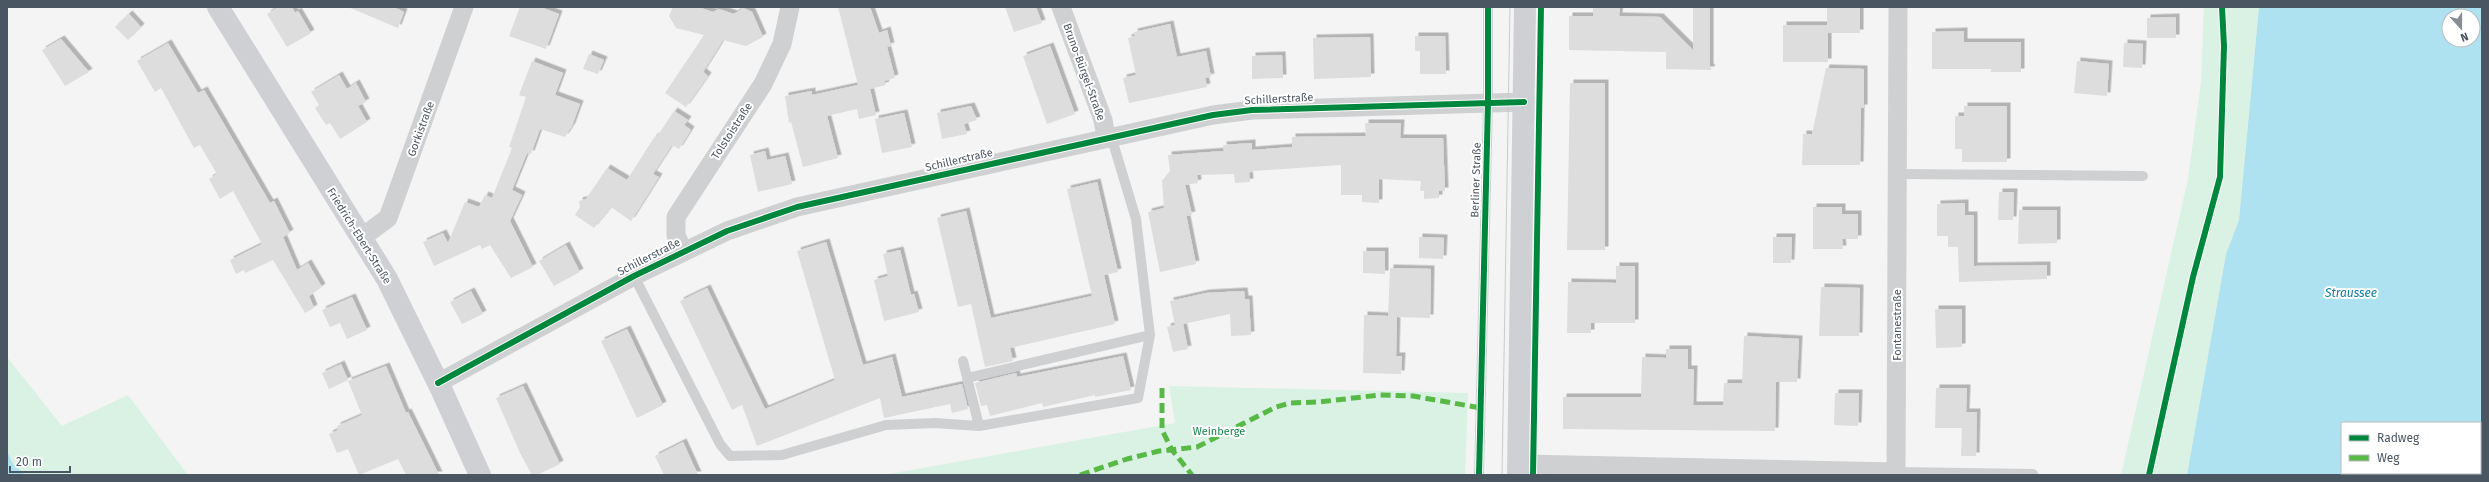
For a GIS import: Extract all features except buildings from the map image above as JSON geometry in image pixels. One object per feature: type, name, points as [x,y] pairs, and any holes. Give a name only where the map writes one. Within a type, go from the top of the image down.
[{"type":"street","name":"Friedrich-Ebert-Straße","points":[[218,7],[387,279],[438,383],[480,475]]},
{"type":"street","name":"Gorkistraße","points":[[361,238],[388,218],[464,7]]},
{"type":"street","name":"Tolstoistraße","points":[[682,251],[676,235],[676,217],[774,63],[785,35],[790,7]]},
{"type":"street","name":"Bruno-Bürgel-Straße","points":[[1061,7],[1109,137]]},
{"type":"street","points":[[1525,7],[1519,470],[1896,473]]},
{"type":"street","name":"Fontanestraße","points":[[1896,473],[1898,7]]},
{"type":"street","name":"Schillerstraße","points":[[438,383],[682,251],[727,231],[797,207],[1213,115],[1252,110],[1524,102]]},
{"type":"lane","name":"Berliner Straße","points":[[1479,475],[1488,102],[1488,7]]},
{"type":"lane","name":"Schillerstraße","points":[[634,276],[720,444],[730,456],[782,455],[886,425],[935,423],[979,426],[1138,398],[1150,335],[1136,219],[1109,137]]},
{"type":"lane","points":[[1898,174],[2143,176]]},
{"type":"lane","points":[[967,378],[1150,335]]},
{"type":"lane","points":[[963,361],[979,426]]},
{"type":"lane","points":[[1896,473],[2033,474]]},
{"type":"green space","points":[[2204,7],[2259,7],[2239,220],[2226,254],[2187,475],[2121,475],[2188,179],[2201,82]]},
{"type":"green space","points":[[7,357],[62,426],[128,395],[188,475],[25,475],[13,464],[7,451]]},
{"type":"green space","name":"Weinberge","points":[[1169,386],[1468,393],[1465,475],[883,475],[1175,423]]},
{"type":"water","name":"Straussee","points":[[2259,7],[2482,7],[2482,475],[2187,475],[2226,254],[2239,220]]},
{"type":"water","points":[[7,451],[13,464],[25,475],[7,475]]},
{"type":"tram line","points":[[1502,475],[1510,7]]},
{"type":"marked path","points":[[1162,388],[1162,430],[1172,450],[1192,475]]},
{"type":"marked path","points":[[1080,475],[1127,459],[1159,451],[1197,447],[1276,407],[1290,403],[1319,402],[1380,395],[1413,396],[1481,408]]},
{"type":"cycle path","points":[[1479,475],[1488,102],[1488,7]]},
{"type":"cycle path","points":[[1533,475],[1541,7]]},
{"type":"cycle path","points":[[2149,475],[2193,277],[2220,177],[2224,46],[2222,7]]},
{"type":"cycle path","points":[[438,383],[634,276],[727,231],[797,207],[1213,115],[1252,110],[1524,102]]}]
